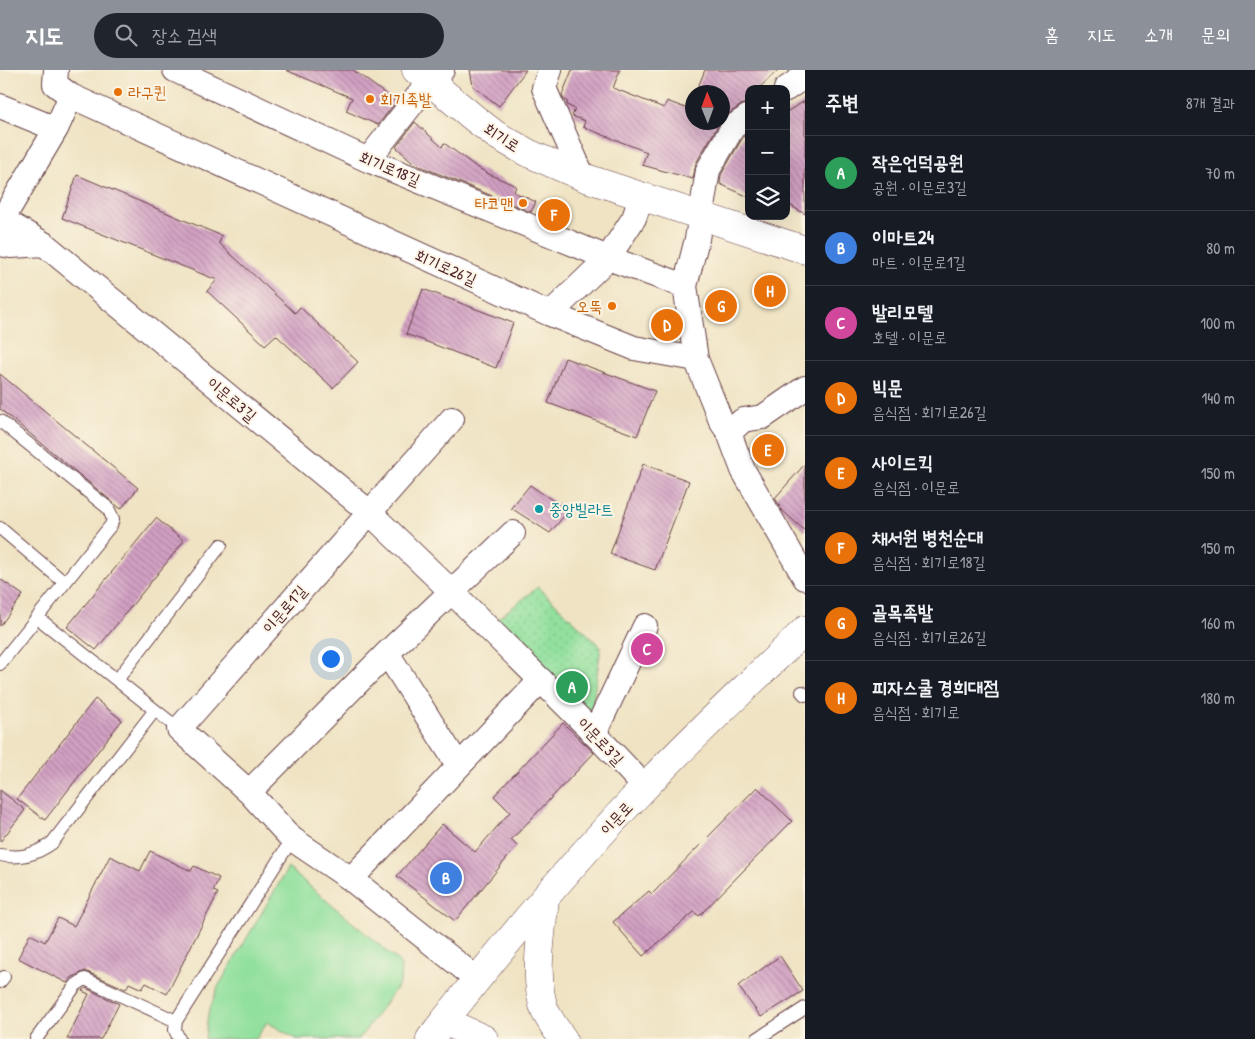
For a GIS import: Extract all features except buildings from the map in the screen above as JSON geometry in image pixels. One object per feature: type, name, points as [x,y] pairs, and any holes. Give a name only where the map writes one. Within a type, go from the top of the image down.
[{"type":"main road","name":"회기로","points":[[429,74],[496,135],[528,153],[583,177],[805,250]]},
{"type":"main road","name":"이문로","points":[[437,1030],[580,856],[645,787],[805,630]]},
{"type":"main road","points":[[545,898],[540,980],[542,1001],[546,1013],[563,1039]]},
{"type":"main road","points":[[437,1030],[484,1039]]},
{"type":"street","points":[[56,70],[54,84],[71,96]]},
{"type":"street","name":"회기로18길","points":[[175,70],[368,160],[608,258],[685,286]]},
{"type":"street","points":[[550,70],[544,88],[583,177]]},
{"type":"street","name":"회기로","points":[[368,160],[429,74]]},
{"type":"street","points":[[790,86],[805,76]]},
{"type":"street","name":"이문로3길","points":[[71,96],[56,129],[1,219],[44,244],[369,512],[451,590],[645,787]]},
{"type":"street","name":"회기로26길","points":[[71,96],[550,314],[634,348],[696,358]]},
{"type":"street","points":[[0,106],[56,129]]},
{"type":"street","points":[[745,119],[733,127],[708,170],[701,217],[685,286],[696,358],[721,421],[729,433],[743,470],[805,578]]},
{"type":"street","points":[[550,314],[608,258],[634,218],[642,195]]},
{"type":"street","points":[[0,244],[11,246],[44,244]]},
{"type":"street","points":[[729,433],[743,420],[763,417],[805,388]]},
{"type":"street","name":"이문로1길","points":[[179,729],[452,419]]},
{"type":"street","points":[[249,792],[387,653],[513,532]]},
{"type":"street","points":[[594,734],[645,626]]},
{"type":"street","points":[[387,653],[458,765]]},
{"type":"street","points":[[351,879],[541,680]]},
{"type":"street","points":[[179,729],[249,792],[292,840],[351,879],[477,980]]},
{"type":"lane","points":[[0,421],[108,508],[113,519],[111,525],[0,664]]},
{"type":"lane","points":[[0,528],[65,583]]},
{"type":"lane","points":[[118,680],[221,544]]},
{"type":"lane","points":[[38,618],[179,729]]},
{"type":"lane","points":[[0,855],[16,858],[25,857],[39,852],[52,843],[155,710]]},
{"type":"lane","points":[[179,1039],[175,1030],[176,1021],[292,840]]},
{"type":"lane","points":[[36,1039],[76,985],[86,979],[176,1021]]},
{"type":"lane","points":[[757,1039],[805,1008]]},
{"type":"green space","points":[[538,587],[601,647],[589,728],[487,627]]},
{"type":"green space","points":[[288,868],[396,959],[401,966],[400,983],[359,1039],[296,1039],[267,1022],[256,1039],[205,1039],[208,1014],[218,987]]},
{"type":"place","name":"라구퀸","points":[[118,92]]},
{"type":"place","name":"회기족발","points":[[370,99]]},
{"type":"place","name":"타코맨","points":[[523,203]]},
{"type":"place","name":"채서원 병천순대","points":[[554,215]]},
{"type":"place","name":"피자스쿨 경희대점","points":[[770,291]]},
{"type":"place","name":"오뚝","points":[[612,306]]},
{"type":"place","name":"골목족발","points":[[721,306]]},
{"type":"place","name":"빅문","points":[[667,325]]},
{"type":"place","name":"사이드킥","points":[[768,450]]},
{"type":"place","name":"중앙빌라트","points":[[539,509]]},
{"type":"place","name":"발리모텔","points":[[647,649]]},
{"type":"place","name":"작은언덕공원","points":[[572,687]]},
{"type":"place","name":"이마트24","points":[[446,878]]}]
